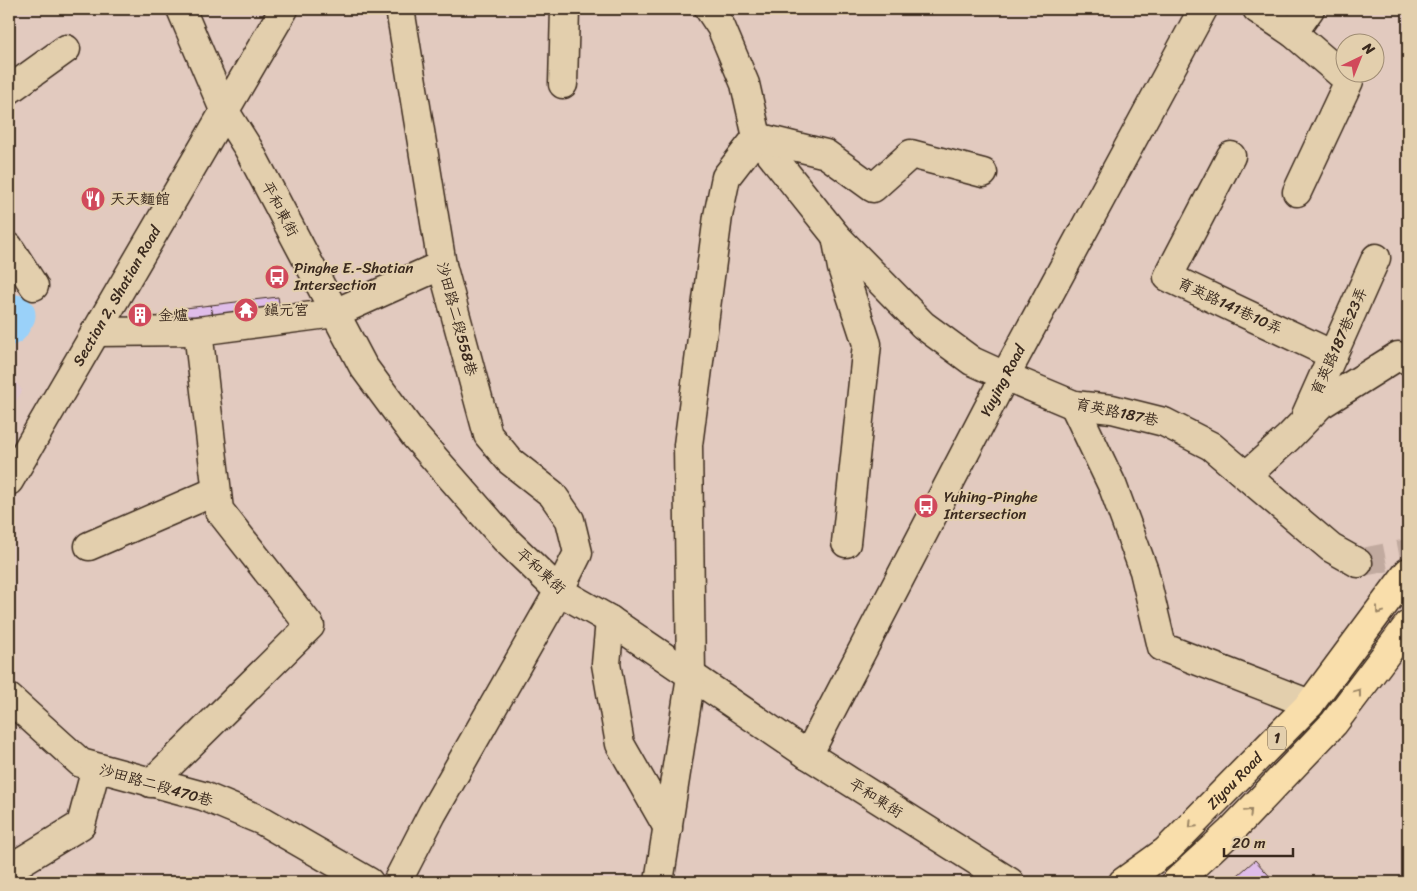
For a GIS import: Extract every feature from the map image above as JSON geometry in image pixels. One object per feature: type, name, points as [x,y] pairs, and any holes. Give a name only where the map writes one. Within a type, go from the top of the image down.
[{"type":"main road","name":"Ziyou Road","points":[[1123,882],[1166,851],[1310,704],[1408,572]]},
{"type":"main road","name":"1","points":[[1176,882],[1231,831],[1334,723],[1408,625]]},
{"type":"street","name":"平和東街","points":[[181,9],[224,110],[248,148],[364,366],[414,435],[505,539],[559,591],[610,620],[808,755],[1010,882]]},
{"type":"street","name":"Section 2, Shatian Road","points":[[9,481],[284,9]]},
{"type":"street","name":"沙田路二段558巷","points":[[397,882],[432,814],[559,591],[578,553],[570,520],[552,494],[510,461],[488,435],[442,265],[400,9]]},
{"type":"street","points":[[563,84],[564,9]]},
{"type":"street","points":[[709,9],[721,27],[745,84],[757,137]]},
{"type":"street","name":"Yuying Road","points":[[808,755],[1006,376],[1203,9]]},
{"type":"street","points":[[1257,9],[1293,33],[1349,82],[1297,192]]},
{"type":"street","points":[[1293,33],[1310,9]]},
{"type":"street","points":[[9,90],[66,49]]},
{"type":"street","points":[[757,137],[826,154],[874,188],[911,154],[983,173]]},
{"type":"street","points":[[659,882],[692,676],[688,445],[718,216],[726,177],[757,137]]},
{"type":"street","name":"育英路187巷","points":[[757,137],[836,236],[923,325],[972,361],[1074,405],[1112,409],[1164,422],[1211,446],[1331,548],[1358,563]]},
{"type":"street","name":"育英路141巷10弄","points":[[1231,156],[1168,277],[1333,355]]},
{"type":"street","points":[[836,236],[842,268],[867,344],[846,543]]},
{"type":"street","points":[[9,247],[34,286]]},
{"type":"street","name":"育英路187巷23弄","points":[[1302,424],[1376,258]]},
{"type":"street","points":[[95,332],[198,331],[335,313],[442,265]]},
{"type":"street","points":[[151,783],[310,626],[218,510],[198,331]]},
{"type":"street","name":"育英路187巷23弄","points":[[1247,475],[1320,405],[1398,356],[1408,360]]},
{"type":"street","points":[[1074,405],[1112,487],[1144,571],[1162,647],[1310,704]]},
{"type":"street","points":[[88,546],[216,491]]},
{"type":"street","points":[[610,620],[606,664],[620,744],[668,828]]},
{"type":"street","name":"沙田路二段470巷","points":[[9,698],[81,763],[203,796],[263,820],[369,882]]},
{"type":"street","points":[[9,868],[81,826],[96,768]]},
{"type":"shaded area","points":[[9,371],[22,391],[9,413]]},
{"type":"building","name":"鎮元宮","points":[[278,297],[281,315],[214,324],[211,305]]},
{"type":"building","points":[[211,305],[214,324],[179,328],[177,309]]},
{"type":"building","name":"金爐","points":[[138,306],[144,307],[149,311],[149,320],[132,319],[132,310]]},
{"type":"building","points":[[1255,860],[1275,882],[1230,882]]},
{"type":"waterway","points":[[9,304],[15,315]]},
{"type":"waterway","points":[[9,325],[15,315]]},
{"type":"tunnel","points":[[1358,563],[1408,553]]},
{"type":"place","name":"天天麵館","points":[[93,199]]},
{"type":"place","name":"Pinghe E.-Shatian Intersection","points":[[277,277]]},
{"type":"place","name":"鎮元宮","points":[[246,310]]},
{"type":"place","name":"金爐","points":[[140,315]]},
{"type":"place","name":"Yuhing-Pinghe Intersection","points":[[926,506]]}]
